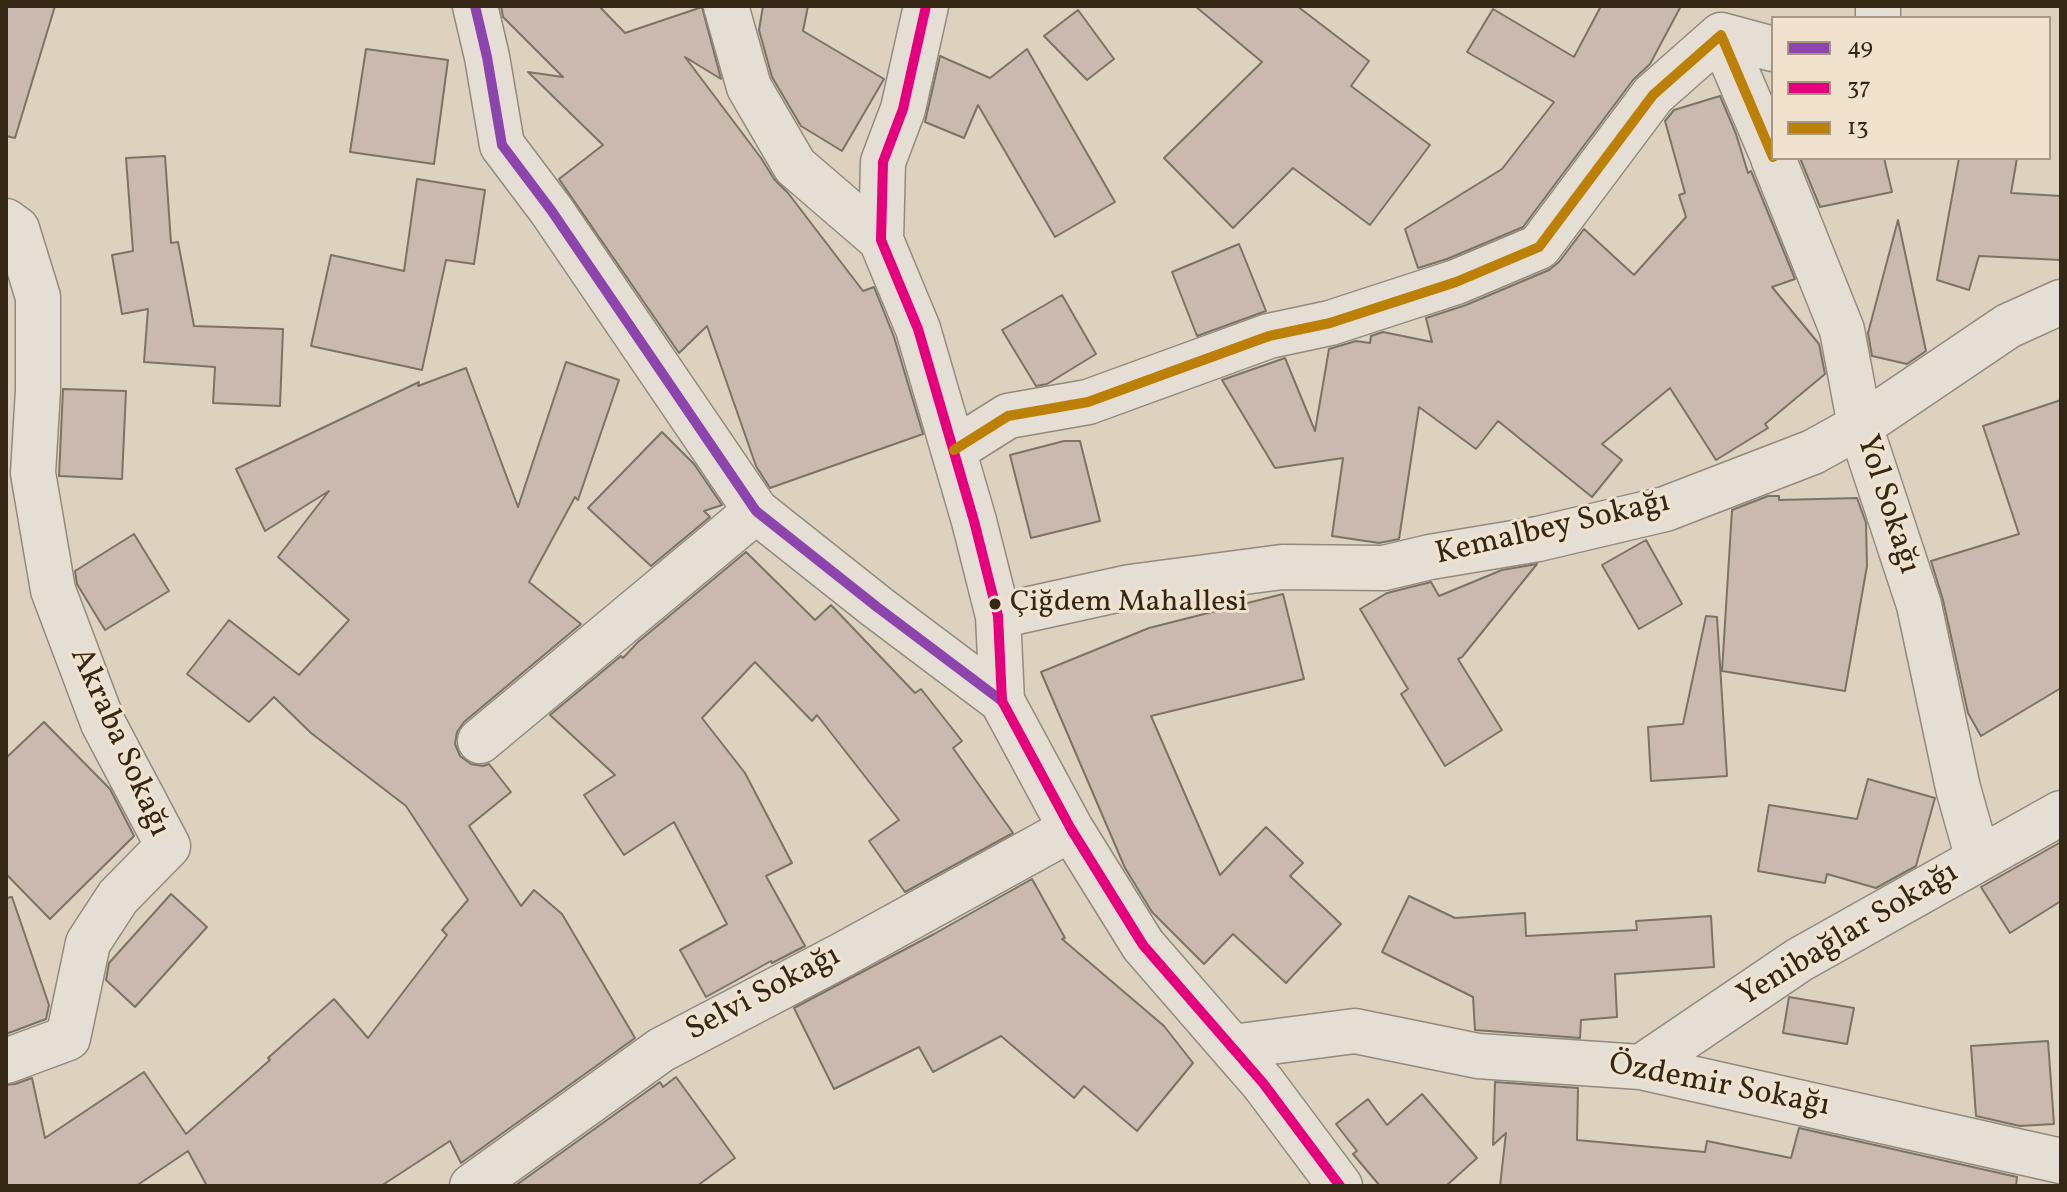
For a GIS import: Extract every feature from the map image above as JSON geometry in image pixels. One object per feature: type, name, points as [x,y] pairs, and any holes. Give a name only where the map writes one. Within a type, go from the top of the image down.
[{"type":"street","points":[[475,6],[502,145],[551,210],[756,511],[1002,701],[1071,829],[1143,945],[1263,1083],[1340,1186]]},
{"type":"street","points":[[726,6],[749,87],[795,166],[881,240]]},
{"type":"street","points":[[926,6],[903,109],[883,162],[881,240],[918,329],[974,521],[998,616],[1002,701]]},
{"type":"street","points":[[954,450],[1008,416],[1088,402],[1269,336],[1330,323],[1456,282],[1539,247],[1653,95],[1721,35],[1771,48]]},
{"type":"street","name":"Yol Sokağı","points":[[1721,35],[1771,153]]},
{"type":"street","name":"Yol Sokağı","points":[[1774,160],[1842,330],[1860,426],[1919,605],[1958,788],[1978,859]]},
{"type":"street","name":"Akraba Sokağı","points":[[6,221],[17,229],[38,297],[38,390],[33,473],[53,590],[103,723],[168,846],[118,897],[88,943],[68,1038],[6,1061]]},
{"type":"street","name":"Kemalbey Sokağı","points":[[998,616],[1130,587],[1282,567],[1384,568],[1538,539],[1665,509],[1813,452],[1860,426],[2008,326],[2061,302]]},
{"type":"street","points":[[480,741],[756,511]]},
{"type":"street","name":"Yenibağlar Sokağı","points":[[1641,1067],[1799,960],[2061,813]]},
{"type":"street","name":"Selvi Sokağı","points":[[472,1186],[661,1050],[1071,829]]},
{"type":"street","name":"Özdemir Sokağı","points":[[1232,1047],[1355,1031],[1478,1056],[1641,1067],[2061,1161]]},
{"type":"building","points":[[6,6],[55,6],[15,138],[6,136]]},
{"type":"building","points":[[501,6],[599,6],[625,33],[702,7],[721,79],[685,57],[774,179],[863,291],[874,287],[894,337],[923,434],[770,488],[756,466],[707,326],[679,353],[559,179],[603,145],[528,72],[563,77],[503,17]]},
{"type":"building","points":[[763,6],[808,6],[803,31],[884,79],[842,151],[801,126],[772,77],[759,30]]},
{"type":"building","points":[[1195,6],[1297,6],[1369,61],[1351,86],[1430,145],[1370,225],[1293,168],[1233,228],[1164,158],[1262,62]]},
{"type":"building","points":[[1601,6],[1681,6],[1650,64],[1633,80],[1523,227],[1418,268],[1405,229],[1502,169],[1554,102],[1467,52],[1493,9],[1574,57]]},
{"type":"building","points":[[1078,10],[1114,59],[1087,80],[1044,36]]},
{"type":"building","points":[[366,49],[448,60],[434,164],[350,152]]},
{"type":"building","points":[[1027,49],[1115,202],[1055,237],[978,105],[964,138],[925,122],[940,56],[990,78]]},
{"type":"building","points":[[1720,96],[1748,173],[1751,171],[1795,279],[1772,287],[1819,344],[1825,374],[1765,424],[1768,428],[1716,460],[1670,388],[1602,444],[1622,460],[1592,497],[1498,421],[1476,449],[1419,407],[1399,539],[1379,543],[1332,536],[1343,458],[1275,468],[1222,380],[1285,358],[1315,431],[1329,349],[1356,341],[1370,343],[1371,336],[1383,332],[1432,342],[1426,318],[1466,305],[1549,270],[1559,262],[1584,229],[1634,275],[1686,217],[1679,195],[1685,193],[1665,121],[1674,110]]},
{"type":"building","points":[[165,156],[171,243],[178,242],[194,326],[283,329],[280,406],[213,403],[215,367],[144,362],[148,309],[122,314],[112,255],[133,251],[126,158]]},
{"type":"building","points":[[1801,160],[1884,160],[1892,192],[1820,207]]},
{"type":"building","points":[[1959,160],[2017,160],[2011,193],[2061,196],[2061,260],[1979,256],[1969,290],[1937,280]]},
{"type":"building","points":[[417,179],[485,190],[474,264],[446,260],[422,370],[311,346],[331,255],[404,271]]},
{"type":"building","points":[[1898,220],[1926,351],[1907,364],[1872,356],[1868,333]]},
{"type":"building","points":[[1239,244],[1266,311],[1197,336],[1172,272]]},
{"type":"building","points":[[1062,295],[1096,354],[1047,384],[1036,386],[1002,330]]},
{"type":"building","points":[[566,362],[619,380],[578,500],[575,497],[529,582],[581,624],[464,722],[457,732],[455,744],[460,756],[471,764],[489,764],[511,792],[469,826],[521,906],[534,890],[562,914],[635,1038],[461,1163],[450,1141],[381,1186],[207,1186],[188,1151],[136,1186],[6,1186],[6,1085],[32,1078],[45,1138],[144,1072],[186,1134],[334,999],[368,1038],[447,935],[442,930],[468,900],[406,806],[311,733],[274,697],[249,722],[187,674],[229,620],[299,675],[349,620],[278,557],[329,491],[265,531],[236,469],[419,382],[418,386],[466,368],[518,507]]},
{"type":"building","points":[[63,389],[126,391],[122,479],[59,476]]},
{"type":"building","points":[[2061,400],[2061,688],[1981,736],[1968,713],[1943,600],[1931,561],[2019,534],[1983,426]]},
{"type":"building","points":[[662,432],[694,464],[722,505],[704,511],[710,517],[651,566],[588,508]]},
{"type":"building","points":[[1064,441],[1080,441],[1100,521],[1031,538],[1010,455]]},
{"type":"building","points":[[1768,496],[1779,496],[1779,500],[1857,498],[1866,523],[1867,566],[1845,691],[1722,671],[1732,510]]},
{"type":"building","points":[[134,534],[169,591],[105,630],[77,584],[75,571]]},
{"type":"building","points":[[1646,540],[1682,604],[1639,629],[1602,565]]},
{"type":"building","points":[[746,552],[815,620],[831,605],[915,693],[921,689],[962,741],[953,748],[1013,833],[905,892],[869,841],[899,820],[817,715],[812,721],[755,662],[702,718],[745,773],[792,863],[766,876],[805,946],[706,997],[680,950],[727,924],[674,822],[624,855],[584,795],[615,775],[550,715],[621,656],[623,658]]},
{"type":"building","points":[[1537,564],[1458,659],[1502,730],[1445,766],[1401,694],[1408,689],[1360,609],[1387,593],[1431,582],[1439,596],[1502,570]]},
{"type":"building","points":[[1283,594],[1304,679],[1151,716],[1220,875],[1266,827],[1303,863],[1290,876],[1341,924],[1286,983],[1233,934],[1204,964],[1152,912],[1125,868],[1041,672],[1149,628]]},
{"type":"building","points":[[1706,616],[1717,617],[1727,776],[1651,781],[1648,727],[1683,724]]},
{"type":"building","points":[[44,722],[110,789],[134,836],[50,919],[6,874],[6,758]]},
{"type":"building","points":[[1868,779],[1935,798],[1916,866],[1876,888],[1827,874],[1825,883],[1758,871],[1769,805],[1857,819]]},
{"type":"building","points":[[2061,842],[2061,901],[2010,933],[1981,887]]},
{"type":"building","points":[[1032,879],[1065,938],[1062,939],[1164,1026],[1193,1063],[1137,1131],[1084,1086],[1074,1098],[1001,1036],[933,1072],[919,1047],[834,1089],[794,1008]]},
{"type":"building","points":[[171,894],[207,927],[135,1007],[106,980],[109,963]]},
{"type":"building","points":[[1409,896],[1455,918],[1525,913],[1526,936],[1637,930],[1636,921],[1711,916],[1714,967],[1615,974],[1617,1017],[1581,1020],[1580,1038],[1475,1030],[1473,997],[1382,952]]},
{"type":"building","points":[[12,897],[49,1005],[46,1019],[6,1034],[6,898]]},
{"type":"building","points":[[1789,997],[1854,1008],[1847,1044],[1783,1033]]},
{"type":"building","points":[[2048,1041],[2054,1124],[2020,1126],[1976,1116],[1971,1046]]},
{"type":"building","points":[[676,1077],[735,1158],[697,1186],[515,1186],[660,1082],[663,1087]]},
{"type":"building","points":[[1495,1082],[1578,1088],[1577,1140],[1705,1152],[1707,1141],[1791,1158],[1799,1128],[2017,1177],[2016,1186],[1500,1186],[1506,1133],[1493,1145]]},
{"type":"building","points":[[1422,1094],[1477,1158],[1446,1186],[1380,1186],[1353,1154],[1357,1151],[1336,1124],[1368,1099],[1387,1125]]},
{"type":"transit line","name":"49","points":[[475,6],[502,145],[551,210],[756,511],[1002,701]]},
{"type":"transit line","name":"37","points":[[926,6],[903,109],[883,162],[881,240],[918,329],[974,521],[998,616],[1002,701],[1071,829],[1143,945],[1263,1083],[1340,1186]]},
{"type":"transit line","name":"13","points":[[954,450],[1008,416],[1088,402],[1269,336],[1330,323],[1456,282],[1539,247],[1653,95],[1721,35],[1771,152]]},
{"type":"place","name":"Çiğdem Mahallesi","points":[[995,604]]}]
